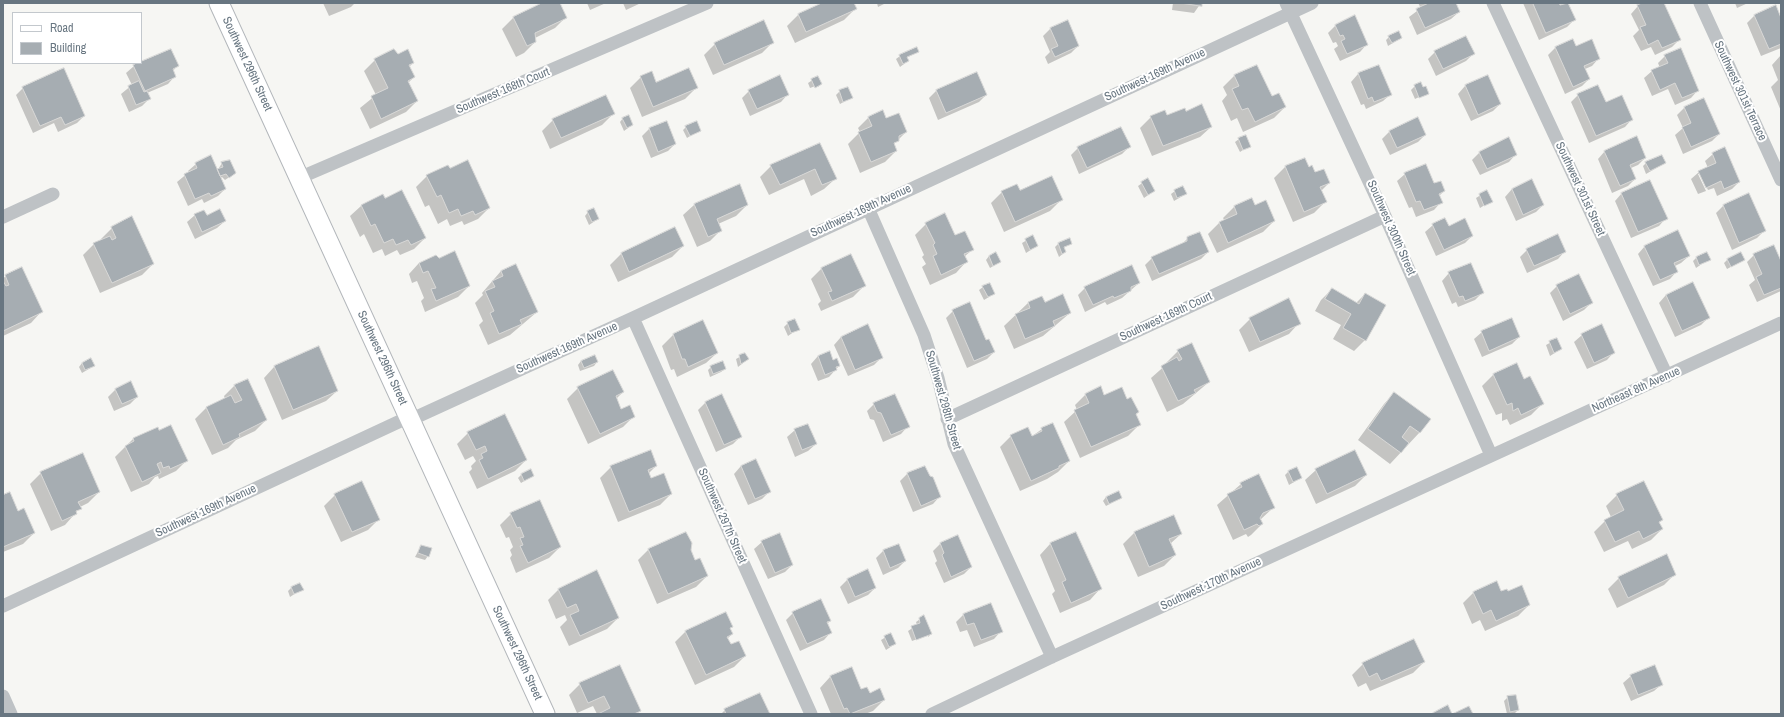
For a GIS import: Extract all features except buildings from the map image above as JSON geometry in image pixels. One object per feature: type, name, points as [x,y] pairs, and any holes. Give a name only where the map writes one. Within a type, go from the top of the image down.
[{"type":"street","name":"Southwest 296th Street","points":[[219,3],[545,714]]},
{"type":"street","name":"Southwest 168th Court","points":[[299,178],[707,3]]},
{"type":"street","name":"Southwest 169th Avenue","points":[[3,606],[409,418],[633,318],[1289,8],[1312,3]]},
{"type":"street","name":"Southwest 301st Street","points":[[1493,3],[1667,376]]},
{"type":"street","name":"Southwest 301st Terrace","points":[[1700,3],[1781,180]]},
{"type":"street","name":"Southwest 300th Street","points":[[1289,8],[1386,216],[1491,455]]},
{"type":"street","points":[[3,217],[53,194]]},
{"type":"street","name":"Southwest 298th Street","points":[[868,208],[924,335],[938,378],[954,444],[1052,657]]},
{"type":"street","name":"Southwest 169th Court","points":[[947,419],[1386,216]]},
{"type":"street","name":"Southwest 297th Street","points":[[633,318],[811,714]]},
{"type":"street","name":"Northeast 8th Avenue","points":[[1491,455],[1781,324]]},
{"type":"street","name":"Southwest 170th Avenue","points":[[932,714],[1052,657],[1491,455]]},
{"type":"street","points":[[3,696],[11,714]]}]
